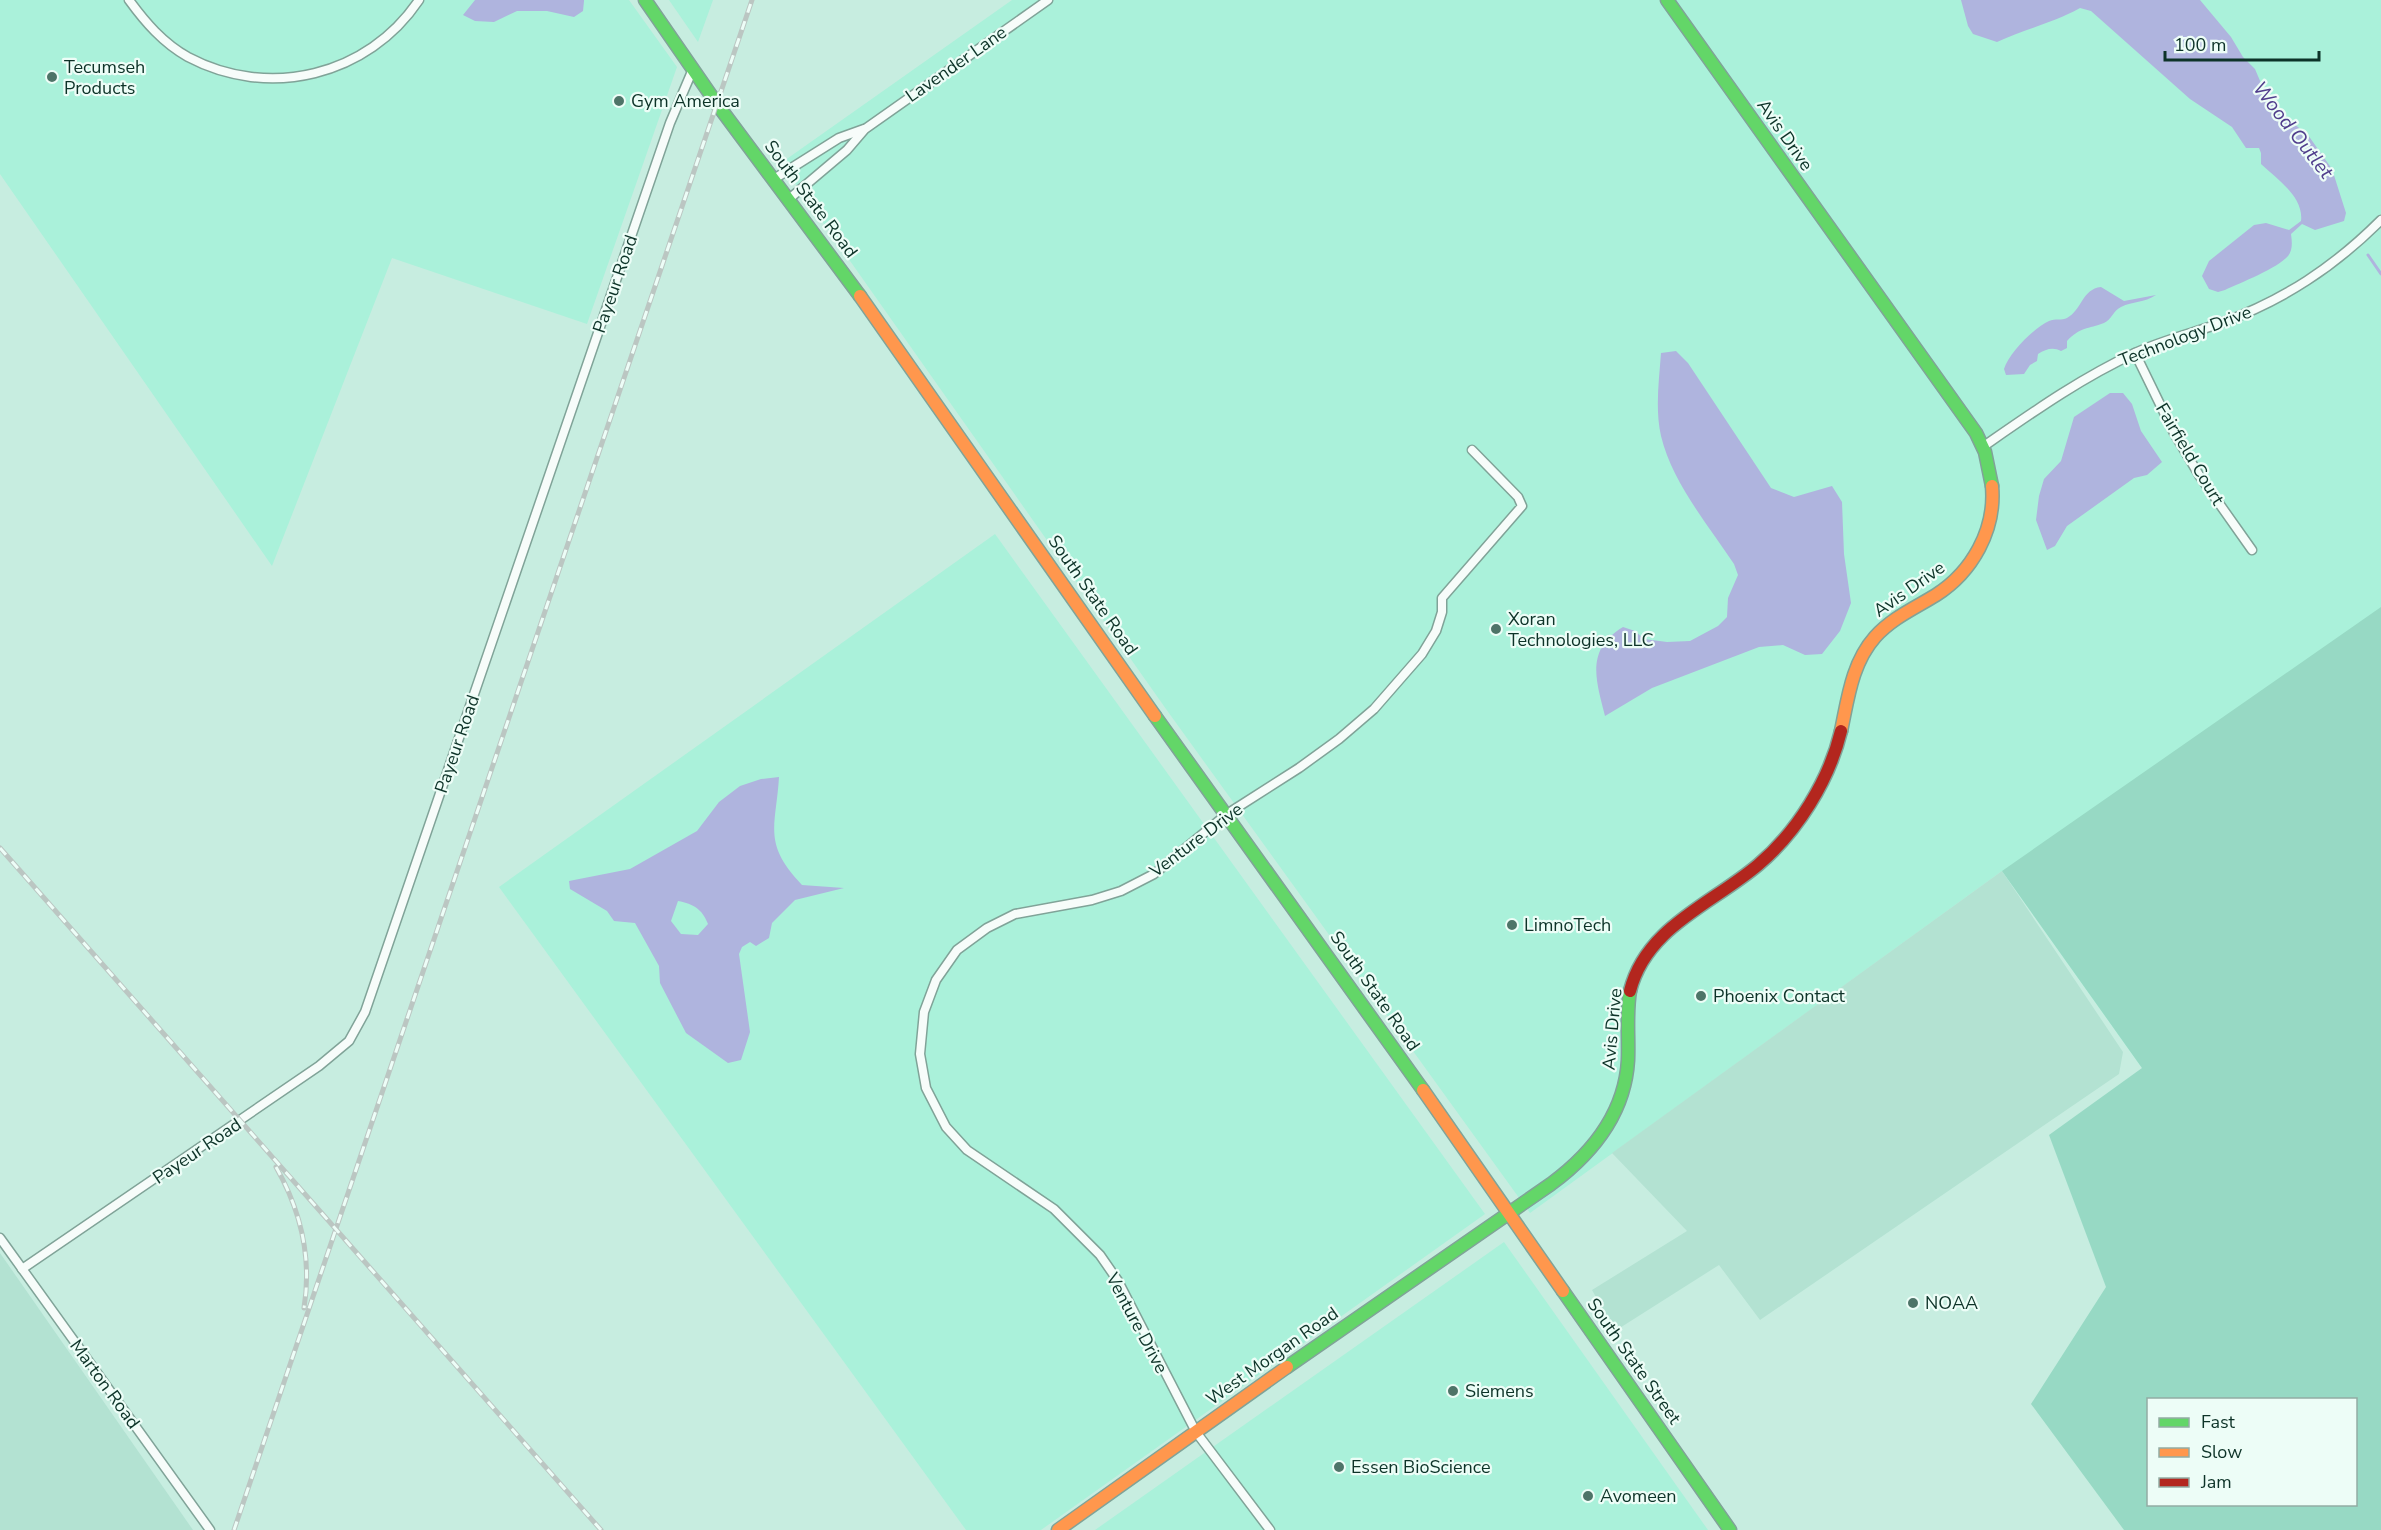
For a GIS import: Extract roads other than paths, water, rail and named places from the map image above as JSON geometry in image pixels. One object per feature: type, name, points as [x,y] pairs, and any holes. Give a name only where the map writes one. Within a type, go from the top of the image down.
[{"type":"street","points":[[129,0],[144,22],[164,41],[186,56],[232,75],[279,78],[320,72],[365,53],[399,26],[419,0]]},
{"type":"street","name":"South State Road","points":[[645,0],[948,419],[1158,720],[1509,1212]]},
{"type":"street","name":"Lavender Lane","points":[[789,199],[847,150],[865,129],[1047,0]]},
{"type":"street","name":"Avis Drive","points":[[1509,1212],[1564,1174],[1592,1150],[1618,1106],[1628,1062],[1628,1009],[1631,988],[1637,970],[1650,951],[1681,920],[1736,882],[1774,849],[1819,785],[1836,749],[1852,677],[1867,647],[1889,622],[1949,586],[1978,552],[1989,527],[1992,500],[1990,461],[1983,446],[1667,0]]},
{"type":"street","name":"Payeur Road","points":[[22,1269],[319,1066],[348,1041],[354,1032],[368,1003],[670,123],[693,69]]},
{"type":"street","name":"Lavender Lane","points":[[774,179],[839,138],[865,129]]},
{"type":"street","name":"Technology Drive","points":[[1983,446],[2101,369],[2135,353],[2261,307],[2293,291],[2319,274],[2381,220]]},
{"type":"street","name":"Fairfield Court","points":[[2135,353],[2174,433],[2199,475],[2252,550]]},
{"type":"street","name":"Venture Drive","points":[[1270,1530],[1196,1432],[1118,1281],[1100,1255],[1054,1209],[967,1150],[946,1128],[926,1088],[921,1054],[924,1012],[936,980],[957,950],[987,928],[1015,914],[1092,900],[1121,891],[1154,874],[1227,814],[1303,765],[1339,739],[1374,709],[1400,681],[1436,631],[1442,612],[1442,598],[1522,506],[1518,497],[1472,450]]},
{"type":"street","name":"West Morgan Road","points":[[1058,1530],[1509,1212]]},
{"type":"street","name":"South State Street","points":[[1509,1212],[1730,1530]]},
{"type":"street","name":"Marton Road","points":[[0,1238],[210,1530]]},
{"type":"water","points":[[475,0],[584,1],[583,11],[574,17],[547,11],[517,11],[494,22],[475,21],[463,15]]},
{"type":"water","points":[[1961,0],[2200,0],[2231,37],[2243,57],[2255,69],[2266,95],[2284,116],[2308,135],[2332,169],[2346,213],[2344,221],[2315,230],[2302,224],[2291,234],[2291,251],[2283,261],[2225,290],[2218,292],[2209,289],[2202,276],[2209,261],[2254,225],[2266,223],[2289,230],[2301,221],[2301,212],[2294,196],[2261,164],[2259,148],[2246,148],[2232,127],[2190,99],[2091,11],[2080,8],[1997,42],[1973,34],[1968,26]]},
{"type":"water","points":[[2101,287],[2124,301],[2156,295],[2121,307],[2104,323],[2076,333],[2067,341],[2067,348],[2061,351],[2050,349],[2038,354],[2037,361],[2030,365],[2024,374],[2006,375],[2004,369],[2007,363],[2029,335],[2049,321],[2067,318],[2090,292]]},
{"type":"water","points":[[1676,351],[1688,363],[1771,488],[1794,497],[1832,486],[1842,502],[1844,554],[1851,603],[1840,631],[1822,654],[1805,655],[1783,645],[1759,647],[1652,688],[1605,716],[1596,667],[1598,656],[1611,636],[1623,627],[1635,631],[1644,639],[1667,642],[1690,641],[1718,626],[1727,617],[1728,598],[1738,575],[1734,564],[1702,518],[1673,470],[1661,436],[1658,405],[1661,353]]},
{"type":"water","points":[[2110,393],[2123,393],[2132,404],[2141,431],[2162,462],[2147,475],[2134,478],[2067,526],[2055,546],[2047,550],[2036,520],[2044,479],[2061,461],[2074,417]]},
{"type":"water","points":[[779,777],[774,834],[776,846],[789,870],[802,885],[844,888],[795,900],[772,923],[769,938],[756,946],[750,942],[742,947],[739,954],[750,1032],[741,1060],[728,1063],[686,1033],[660,983],[659,966],[635,923],[614,921],[607,911],[570,889],[569,881],[630,869],[697,831],[719,802],[740,786],[761,779]],"holes":[[[678,901],[700,911],[708,924],[698,935],[681,934],[671,921]]]},
{"type":"waterway","name":"Wood Outlet","points":[[2368,255],[2381,274]]},
{"type":"railway","points":[[234,1530],[752,0]]},
{"type":"railway","points":[[0,848],[601,1530]]},
{"type":"railway","points":[[276,1167],[292,1201],[302,1235],[307,1271],[304,1308]]},
{"type":"place","name":"Tecumseh Products","points":[[52,77]]},
{"type":"place","name":"Gym America","points":[[619,101]]},
{"type":"place","name":"Xoran Technologies, LLC","points":[[1496,629]]},
{"type":"place","name":"LimnoTech","points":[[1512,925]]},
{"type":"place","name":"Phoenix Contact","points":[[1701,996]]},
{"type":"place","name":"NOAA","points":[[1913,1303]]},
{"type":"place","name":"Siemens","points":[[1453,1391]]},
{"type":"place","name":"Essen BioScience","points":[[1339,1467]]},
{"type":"place","name":"Avomeen","points":[[1588,1496]]}]
